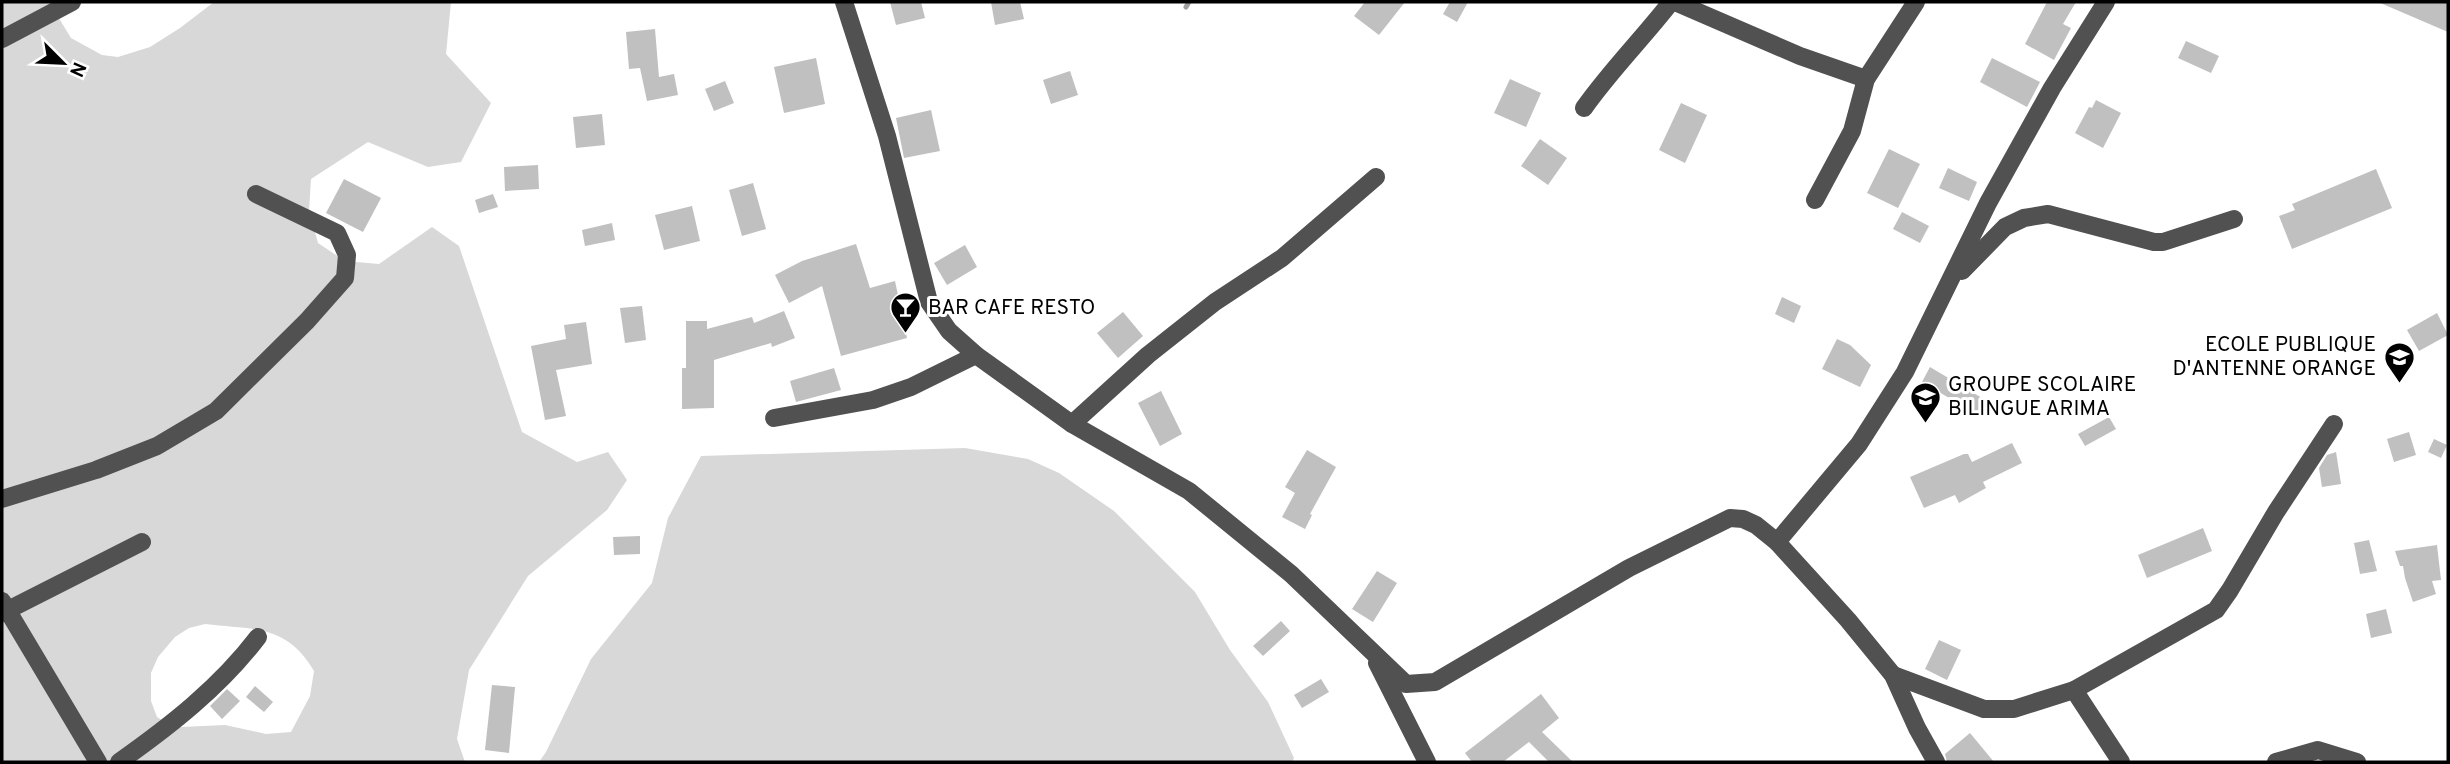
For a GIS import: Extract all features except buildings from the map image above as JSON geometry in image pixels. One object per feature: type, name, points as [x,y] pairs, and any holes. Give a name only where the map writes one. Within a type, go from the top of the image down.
[{"type":"street","points":[[2,39],[72,2]]},
{"type":"street","points":[[844,2],[887,136],[929,302],[949,331],[976,355],[1072,424],[1189,491],[1292,574],[1406,684],[1435,682],[1629,568],[1730,518],[1743,519],[1756,525],[1777,542],[1894,675],[1917,728],[1937,762]]},
{"type":"street","points":[[1584,108],[1602,82],[1673,2],[1800,56],[1866,79]]},
{"type":"street","points":[[1815,200],[1852,131],[1866,79],[1916,2]]},
{"type":"street","points":[[1777,542],[1859,444],[1905,372],[1988,203],[2052,88],[2106,2]]},
{"type":"street","points":[[1072,424],[1148,355],[1215,302],[1282,258],[1376,177]]},
{"type":"street","points":[[2,499],[96,470],[157,446],[216,411],[307,321],[345,278],[347,255],[337,233],[256,194]]},
{"type":"street","points":[[1949,283],[2005,227],[2024,218],[2048,214],[2163,242],[2234,219]]},
{"type":"street","points":[[774,418],[873,400],[911,387],[976,355]]},
{"type":"street","points":[[1894,675],[1984,709],[2014,709],[2074,690],[2216,610],[2334,424]]},
{"type":"street","points":[[98,762],[50,679],[3,608],[142,542]]},
{"type":"street","points":[[118,762],[174,723],[241,659],[258,637]]},
{"type":"street","points":[[1373,654],[1427,762]]},
{"type":"street","points":[[2074,690],[2121,762]]},
{"type":"street","points":[[2276,762],[2318,750],[2357,762]]},
{"type":"shaded area","points":[[2,2],[49,2],[71,38],[102,55],[118,57],[150,47],[214,2],[451,2],[446,54],[491,103],[461,162],[428,167],[368,142],[311,179],[309,211],[318,243],[345,261],[379,264],[432,227],[459,246],[522,432],[577,462],[608,452],[627,480],[607,510],[528,576],[469,670],[457,739],[465,762],[2,762]],"holes":[[[205,624],[268,632],[281,637],[304,656],[314,671],[310,696],[291,732],[266,734],[225,725],[181,727],[157,717],[151,701],[151,673],[158,657],[175,637],[189,628]]]},
{"type":"shaded area","points":[[965,448],[1028,459],[1059,473],[1114,511],[1195,592],[1230,650],[1268,702],[1294,758],[1292,762],[539,762],[591,659],[652,583],[668,518],[701,456]]},
{"type":"waterway","points":[[1186,7],[1189,2]]},
{"type":"place","name":"BAR CAFE RESTO","points":[[905,335]]},
{"type":"place","name":"ECOLE PUBLIQUE D'ANTENNE ORANGE","points":[[2399,384]]},
{"type":"place","name":"GROUPE SCOLAIRE BILINGUE ARIMA","points":[[1925,424]]}]
